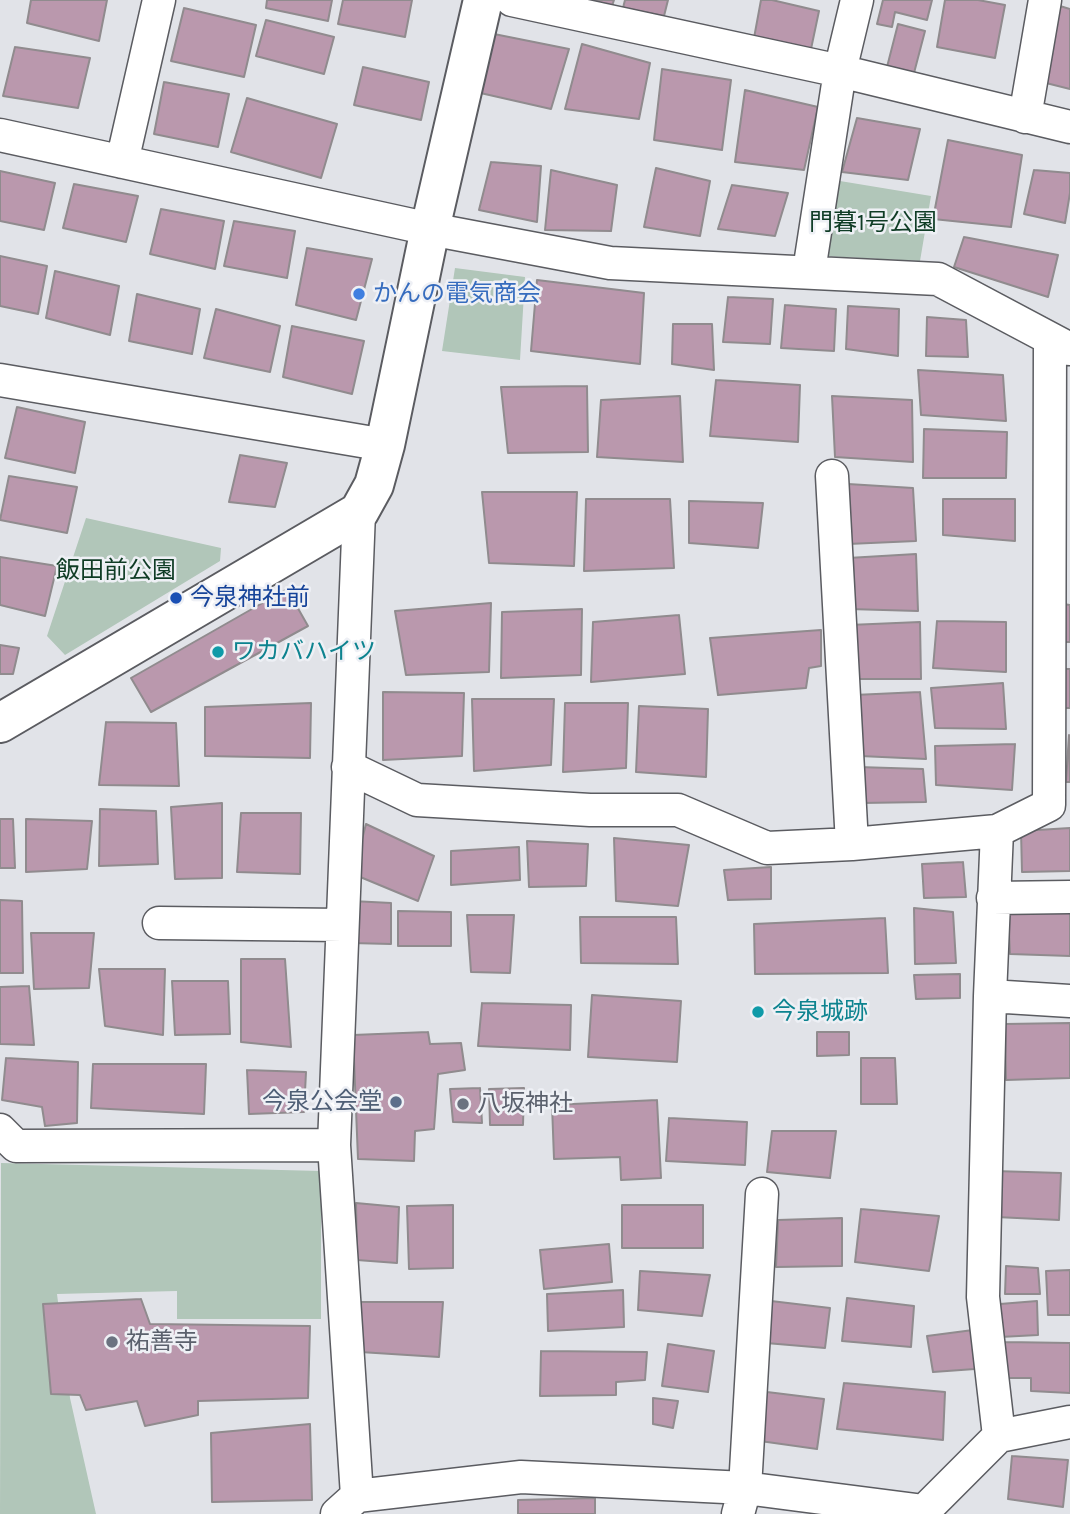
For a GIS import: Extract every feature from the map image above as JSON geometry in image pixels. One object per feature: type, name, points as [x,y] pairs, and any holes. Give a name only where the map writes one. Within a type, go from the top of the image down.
[{"type":"street","points":[[122,162],[159,0]]},
{"type":"street","points":[[483,0],[430,229],[385,445],[374,485],[359,512],[334,1145],[347,1505],[521,1477],[742,1501],[924,1511],[999,1436],[1070,1422]]},
{"type":"street","points":[[512,0],[840,71],[1070,127]]},
{"type":"street","points":[[809,271],[840,71],[857,0]]},
{"type":"street","points":[[1025,117],[1045,0]]},
{"type":"street","points":[[0,135],[430,229],[610,263],[938,279],[1060,344],[1049,805],[997,831],[852,844],[767,848],[678,810],[590,810],[417,800],[348,767]]},
{"type":"street","points":[[0,380],[385,445]]},
{"type":"street","points":[[832,476],[852,844]]},
{"type":"street","points":[[0,723],[359,512]]},
{"type":"street","points":[[997,831],[983,1297],[999,1436]]},
{"type":"street","points":[[993,898],[1070,897]]},
{"type":"street","points":[[159,923],[342,925]]},
{"type":"street","points":[[990,996],[1070,1001]]},
{"type":"street","points":[[0,1130],[16,1146],[334,1145]]},
{"type":"street","points":[[742,1501],[762,1194]]},
{"type":"green space","name":"門暮1号公園","points":[[840,181],[931,196],[920,261],[825,256]]},
{"type":"green space","points":[[455,268],[525,277],[520,360],[442,351]]},
{"type":"green space","name":"飯田前公園","points":[[86,518],[221,548],[220,561],[65,655],[47,636]]},
{"type":"green space","points":[[1,1163],[321,1171],[321,1319],[177,1319],[177,1291],[57,1294],[70,1398],[96,1514],[0,1514]]},
{"type":"building","points":[[31,0],[107,0],[99,41],[27,23]]},
{"type":"building","points":[[267,0],[332,0],[328,21],[266,8]]},
{"type":"building","points":[[343,0],[412,0],[405,37],[338,24]]},
{"type":"building","points":[[590,0],[614,0],[612,6]]},
{"type":"building","points":[[625,0],[668,0],[664,16],[623,8]]},
{"type":"building","points":[[761,0],[819,11],[811,49],[754,38]]},
{"type":"building","points":[[883,0],[932,0],[927,20],[895,12],[892,27],[877,24]]},
{"type":"building","points":[[945,0],[978,0],[1005,5],[995,58],[937,47]]},
{"type":"building","points":[[1060,6],[1070,9],[1070,89],[1042,82]]},
{"type":"building","points":[[184,8],[256,25],[244,77],[171,61]]},
{"type":"building","points":[[266,20],[334,37],[324,74],[256,56]]},
{"type":"building","points":[[898,24],[925,31],[914,73],[887,67]]},
{"type":"building","points":[[489,33],[569,49],[551,109],[476,92]]},
{"type":"building","points":[[582,44],[650,63],[639,119],[565,109]]},
{"type":"building","points":[[15,47],[90,58],[78,108],[3,96]]},
{"type":"building","points":[[363,67],[429,82],[421,120],[354,105]]},
{"type":"building","points":[[662,69],[731,80],[722,150],[654,140]]},
{"type":"building","points":[[164,82],[229,94],[218,147],[154,134]]},
{"type":"building","points":[[745,90],[818,107],[804,170],[735,162]]},
{"type":"building","points":[[247,98],[337,124],[321,178],[231,152]]},
{"type":"building","points":[[857,118],[920,129],[908,180],[842,172]]},
{"type":"building","points":[[948,140],[1022,155],[1011,227],[933,219]]},
{"type":"building","points":[[491,162],[541,166],[537,222],[479,210]]},
{"type":"building","points":[[656,168],[710,181],[700,236],[644,227]]},
{"type":"building","points":[[551,170],[617,185],[611,231],[545,230]]},
{"type":"building","points":[[1034,170],[1070,173],[1065,223],[1024,214]]},
{"type":"building","points":[[0,171],[55,183],[44,230],[0,221]]},
{"type":"building","points":[[74,184],[138,196],[126,242],[63,228]]},
{"type":"building","points":[[732,185],[788,193],[775,236],[718,229]]},
{"type":"building","points":[[161,209],[224,221],[215,269],[150,254]]},
{"type":"building","points":[[234,221],[295,231],[287,278],[224,266]]},
{"type":"building","points":[[964,237],[1058,255],[1048,297],[954,267]]},
{"type":"building","points":[[307,248],[372,259],[356,320],[296,305]]},
{"type":"building","points":[[0,256],[47,266],[38,314],[0,306]]},
{"type":"building","points":[[55,271],[119,286],[110,335],[46,318]]},
{"type":"building","points":[[537,280],[644,293],[640,364],[531,351]]},
{"type":"building","points":[[137,294],[200,309],[192,354],[129,341]]},
{"type":"building","points":[[728,297],[773,299],[770,344],[723,342]]},
{"type":"building","points":[[785,305],[836,309],[834,351],[781,348]]},
{"type":"building","points":[[848,306],[899,309],[898,356],[846,349]]},
{"type":"building","points":[[216,309],[280,326],[270,372],[204,358]]},
{"type":"building","points":[[927,317],[966,320],[968,357],[926,356]]},
{"type":"building","points":[[673,324],[712,324],[714,370],[672,364]]},
{"type":"building","points":[[292,326],[364,341],[352,394],[283,377]]},
{"type":"building","points":[[918,370],[1003,375],[1006,421],[921,415]]},
{"type":"building","points":[[716,380],[800,385],[798,442],[710,436]]},
{"type":"building","points":[[587,386],[588,452],[508,453],[501,387]]},
{"type":"building","points":[[680,396],[683,462],[597,457],[601,400]]},
{"type":"building","points":[[832,396],[912,400],[913,462],[835,457]]},
{"type":"building","points":[[17,407],[85,422],[75,473],[5,458]]},
{"type":"building","points":[[924,429],[1007,432],[1006,478],[923,478]]},
{"type":"building","points":[[240,455],[287,463],[275,507],[229,502]]},
{"type":"building","points":[[9,476],[77,487],[67,533],[0,520]]},
{"type":"building","points":[[848,484],[913,488],[916,541],[848,544]]},
{"type":"building","points":[[482,492],[577,492],[574,566],[489,563]]},
{"type":"building","points":[[586,499],[670,499],[674,568],[584,571]]},
{"type":"building","points":[[943,499],[1015,499],[1015,541],[943,535]]},
{"type":"building","points":[[689,501],[763,503],[758,548],[689,543]]},
{"type":"building","points":[[916,554],[918,611],[849,609],[848,558]]},
{"type":"building","points":[[0,557],[57,566],[45,616],[0,605]]},
{"type":"building","name":"ワカバハイツ","points":[[287,589],[308,626],[151,712],[131,678]]},
{"type":"building","points":[[491,603],[489,672],[406,675],[395,611]]},
{"type":"building","points":[[1063,604],[1070,605],[1070,642],[1062,642]]},
{"type":"building","points":[[582,609],[581,675],[501,678],[502,612]]},
{"type":"building","points":[[679,615],[685,674],[591,682],[593,622]]},
{"type":"building","points":[[937,621],[1006,622],[1006,672],[933,668]]},
{"type":"building","points":[[920,622],[921,679],[854,679],[849,625]]},
{"type":"building","points":[[821,630],[821,666],[809,668],[806,688],[718,695],[710,638]]},
{"type":"building","points":[[0,645],[19,648],[13,674],[0,674]]},
{"type":"building","points":[[1065,669],[1070,669],[1070,708],[1065,708]]},
{"type":"building","points":[[1003,683],[1006,729],[935,728],[931,688]]},
{"type":"building","points":[[383,692],[464,693],[462,756],[383,760]]},
{"type":"building","points":[[920,692],[926,759],[860,756],[854,695]]},
{"type":"building","points":[[472,699],[554,699],[551,765],[474,771]]},
{"type":"building","points":[[311,703],[310,758],[205,756],[205,707]]},
{"type":"building","points":[[565,703],[628,703],[626,768],[563,772]]},
{"type":"building","points":[[639,706],[708,709],[706,777],[636,772]]},
{"type":"building","points":[[106,722],[176,723],[179,786],[99,785]]},
{"type":"building","points":[[1069,735],[1070,782],[1066,782]]},
{"type":"building","points":[[1015,744],[1012,790],[936,785],[935,746]]},
{"type":"building","points":[[858,767],[923,769],[926,802],[861,803]]},
{"type":"building","points":[[222,803],[222,878],[175,879],[171,807]]},
{"type":"building","points":[[100,809],[156,811],[158,864],[99,866]]},
{"type":"building","points":[[241,813],[301,813],[300,874],[237,872]]},
{"type":"building","points":[[0,819],[13,819],[15,868],[0,868]]},
{"type":"building","points":[[26,819],[92,821],[87,869],[26,872]]},
{"type":"building","points":[[366,824],[434,856],[418,901],[353,874]]},
{"type":"building","points":[[1070,828],[1070,871],[1022,872],[1021,831]]},
{"type":"building","points":[[614,838],[689,845],[678,906],[616,901]]},
{"type":"building","points":[[527,841],[588,844],[586,886],[529,887]]},
{"type":"building","points":[[519,847],[520,880],[451,885],[451,851]]},
{"type":"building","points":[[963,862],[966,897],[924,898],[922,864]]},
{"type":"building","points":[[771,867],[771,899],[728,900],[724,870]]},
{"type":"building","points":[[0,900],[22,901],[23,973],[0,973]]},
{"type":"building","points":[[352,901],[391,903],[391,944],[351,943]]},
{"type":"building","points":[[914,908],[953,912],[956,963],[915,964]]},
{"type":"building","points":[[398,911],[451,912],[451,946],[398,946]]},
{"type":"building","points":[[1070,912],[1070,956],[1010,954],[1008,913]]},
{"type":"building","points":[[467,915],[514,915],[510,973],[471,972]]},
{"type":"building","points":[[580,917],[676,917],[678,964],[581,963]]},
{"type":"building","points":[[885,918],[888,973],[755,974],[754,924]]},
{"type":"building","points":[[31,933],[94,933],[89,988],[34,989]]},
{"type":"building","points":[[241,959],[285,959],[291,1047],[241,1042]]},
{"type":"building","points":[[99,969],[165,969],[163,1035],[105,1026]]},
{"type":"building","points":[[960,974],[960,998],[916,999],[914,975]]},
{"type":"building","points":[[172,981],[228,981],[230,1034],[175,1035]]},
{"type":"building","points":[[29,986],[34,1045],[0,1044],[0,987]]},
{"type":"building","points":[[592,995],[681,1001],[677,1062],[588,1057]]},
{"type":"building","points":[[482,1003],[571,1005],[570,1050],[478,1046]]},
{"type":"building","points":[[1070,1023],[1070,1078],[1006,1080],[1005,1024]]},
{"type":"building","name":"今泉公会堂","points":[[428,1032],[430,1044],[461,1043],[465,1070],[438,1074],[434,1129],[415,1131],[414,1161],[358,1159],[353,1035]]},
{"type":"building","points":[[817,1032],[849,1032],[849,1055],[817,1056]]},
{"type":"building","points":[[6,1058],[78,1062],[77,1123],[45,1126],[42,1107],[2,1100]]},
{"type":"building","points":[[861,1058],[895,1058],[897,1104],[861,1104]]},
{"type":"building","points":[[93,1064],[206,1064],[204,1114],[91,1108]]},
{"type":"building","points":[[247,1070],[306,1072],[304,1112],[249,1114]]},
{"type":"building","points":[[480,1088],[482,1123],[453,1122],[450,1089]]},
{"type":"building","points":[[524,1088],[523,1125],[490,1125],[489,1089]]},
{"type":"building","points":[[657,1100],[661,1178],[621,1180],[620,1157],[554,1159],[552,1105]]},
{"type":"building","points":[[669,1118],[747,1122],[745,1165],[666,1161]]},
{"type":"building","points":[[772,1131],[836,1131],[830,1178],[767,1172]]},
{"type":"building","points":[[994,1171],[1061,1173],[1059,1220],[996,1217]]},
{"type":"building","points":[[356,1203],[399,1207],[397,1263],[357,1260]]},
{"type":"building","points":[[453,1205],[453,1268],[409,1269],[407,1206]]},
{"type":"building","points":[[622,1205],[703,1205],[703,1248],[622,1248]]},
{"type":"building","points":[[861,1209],[939,1216],[929,1271],[855,1262]]},
{"type":"building","points":[[842,1218],[842,1266],[776,1267],[778,1220]]},
{"type":"building","points":[[609,1244],[612,1282],[544,1289],[540,1250]]},
{"type":"building","points":[[1006,1266],[1038,1268],[1040,1294],[1005,1294]]},
{"type":"building","points":[[1070,1270],[1070,1315],[1048,1315],[1046,1271]]},
{"type":"building","points":[[640,1271],[710,1275],[702,1316],[638,1310]]},
{"type":"building","points":[[623,1290],[624,1327],[548,1331],[547,1294]]},
{"type":"building","points":[[847,1298],[914,1306],[911,1347],[842,1341]]},
{"type":"building","points":[[141,1299],[150,1324],[310,1326],[308,1398],[198,1401],[198,1415],[145,1426],[137,1401],[86,1410],[80,1395],[51,1394],[43,1304]]},
{"type":"building","points":[[771,1301],[830,1308],[825,1348],[766,1343]]},
{"type":"building","points":[[1037,1301],[1038,1335],[1000,1337],[1000,1304]]},
{"type":"building","points":[[361,1302],[443,1302],[439,1357],[360,1352]]},
{"type":"building","points":[[973,1330],[975,1369],[933,1372],[927,1336]]},
{"type":"building","points":[[1005,1342],[1070,1343],[1070,1393],[1031,1391],[1031,1378],[1002,1378]]},
{"type":"building","points":[[668,1344],[714,1351],[708,1392],[662,1386]]},
{"type":"building","points":[[541,1351],[647,1352],[645,1380],[616,1382],[616,1395],[540,1396]]},
{"type":"building","points":[[844,1383],[945,1392],[943,1440],[837,1429]]},
{"type":"building","points":[[767,1392],[824,1399],[817,1449],[760,1441]]},
{"type":"building","points":[[653,1398],[678,1401],[673,1428],[653,1424]]},
{"type":"building","points":[[310,1424],[312,1500],[212,1502],[211,1433]]},
{"type":"building","points":[[1012,1456],[1068,1460],[1063,1507],[1008,1499]]},
{"type":"building","points":[[595,1498],[595,1514],[518,1514],[518,1500]]},
{"type":"place","name":"かんの電気商会","points":[[359,294]]},
{"type":"place","name":"今泉神社前","points":[[176,598]]},
{"type":"place","name":"ワカバハイツ","points":[[218,652]]},
{"type":"place","name":"今泉城跡","points":[[758,1012]]},
{"type":"place","name":"今泉公会堂","points":[[396,1102]]},
{"type":"place","name":"八坂神社","points":[[463,1104]]},
{"type":"place","name":"祐善寺","points":[[112,1342]]}]
